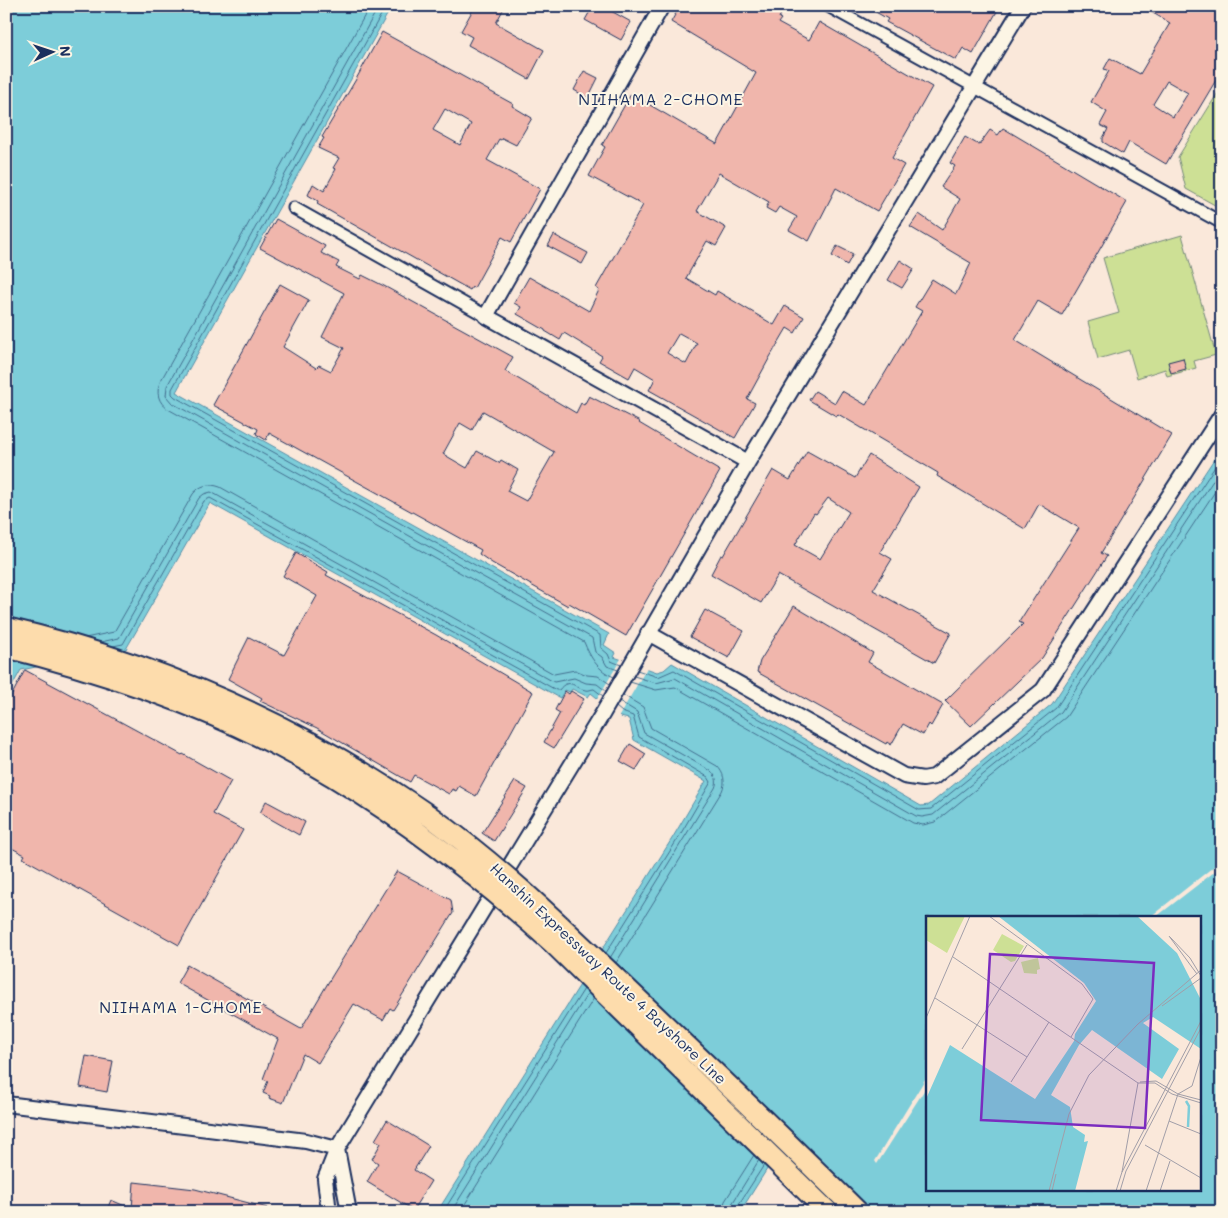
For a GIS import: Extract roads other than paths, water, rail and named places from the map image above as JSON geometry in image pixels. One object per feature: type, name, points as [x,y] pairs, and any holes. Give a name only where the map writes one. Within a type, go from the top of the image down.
[{"type":"highway","name":"Hanshin Expressway Route 4 Bayshore Line","points":[[6,628],[129,663],[199,689],[263,718],[321,749],[428,816],[480,855],[532,899],[858,1212]]},
{"type":"highway","name":"Hanshin Expressway Route 4 Bayshore Line","points":[[6,647],[72,664],[193,706],[307,760],[416,831],[488,886],[553,943],[828,1212]]},
{"type":"street","points":[[486,316],[662,6]]},
{"type":"street","points":[[828,6],[1222,223]]},
{"type":"street","points":[[329,1212],[325,1179],[336,1149],[603,713],[748,462],[1023,6]]},
{"type":"street","points":[[294,208],[748,462]]},
{"type":"street","points":[[648,633],[904,776],[923,779],[934,777],[1043,690],[1222,414]]},
{"type":"street","points":[[6,1104],[306,1140],[336,1149]]},
{"type":"street","points":[[336,1149],[349,1212]]},
{"type":"water","points":[[6,6],[392,6],[176,392],[609,634],[604,645],[616,653],[614,657],[657,672],[664,670],[672,663],[921,806],[929,805],[1052,704],[1222,447],[1222,1212],[815,1212],[774,1158],[740,1212],[437,1212],[673,837],[706,781],[634,740],[629,719],[620,717],[591,693],[588,697],[572,689],[570,692],[565,690],[560,698],[210,503],[126,649],[21,670],[12,686],[6,685]]},
{"type":"district","name":"NIIHAMA 2-CHOME","points":[[661,99]]},
{"type":"district","name":"NIIHAMA 1-CHOME","points":[[181,1007]]}]
